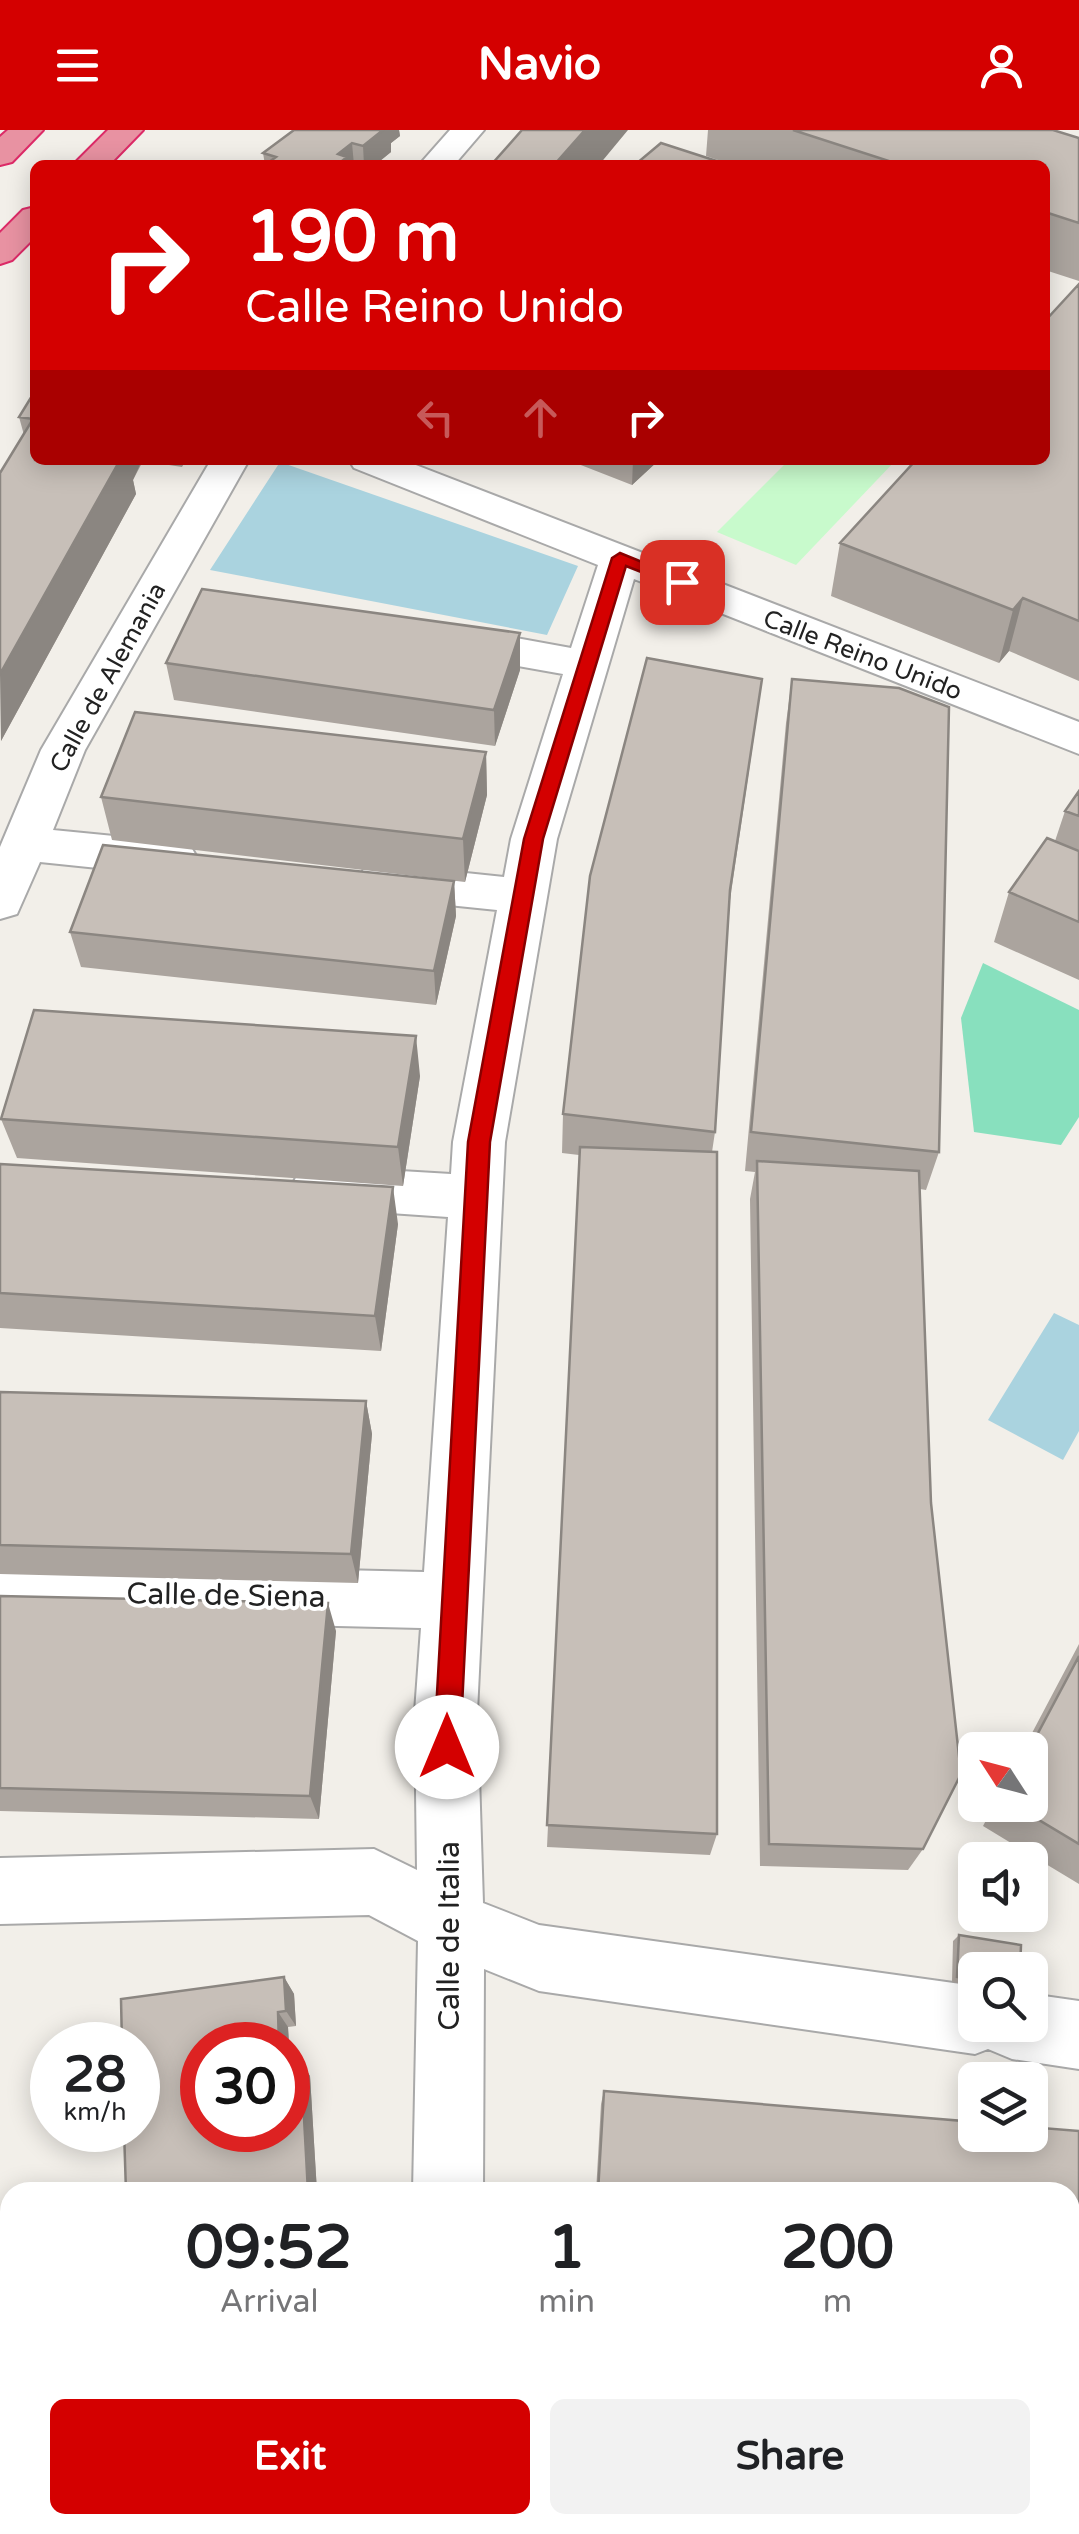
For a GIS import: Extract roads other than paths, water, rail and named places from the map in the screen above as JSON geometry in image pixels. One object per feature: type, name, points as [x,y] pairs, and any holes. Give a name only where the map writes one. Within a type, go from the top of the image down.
[{"type":"highway","points":[[0,155],[27,130]]},
{"type":"highway","points":[[95,160],[127,130]]},
{"type":"highway","points":[[0,253],[30,223]]},
{"type":"street","points":[[441,160],[468,130]]},
{"type":"street","name":"Calle de Alemania","points":[[0,902],[63,750],[176,591],[228,465]]},
{"type":"street","name":"Calle Reino Unido","points":[[381,465],[1079,739]]},
{"type":"street","name":"Calle de Italia","points":[[448,2182],[451,1923],[446,1712],[479,1142],[534,839],[620,558]]},
{"type":"street","points":[[412,634],[589,665]]},
{"type":"street","points":[[24,844],[216,864]]},
{"type":"street","points":[[331,876],[523,896]]},
{"type":"street","points":[[278,1185],[476,1197]]},
{"type":"street","name":"Calle de Siena","points":[[0,1590],[452,1601]]},
{"type":"street","points":[[0,1891],[374,1882],[451,1923],[539,1958],[958,2018]]},
{"type":"street","points":[[1048,2030],[1079,2034]]},
{"type":"water","points":[[278,465],[289,465],[578,566],[547,635],[210,570]]},
{"type":"water","points":[[1054,1313],[1079,1325],[1079,1431],[1063,1460],[988,1420]]}]
